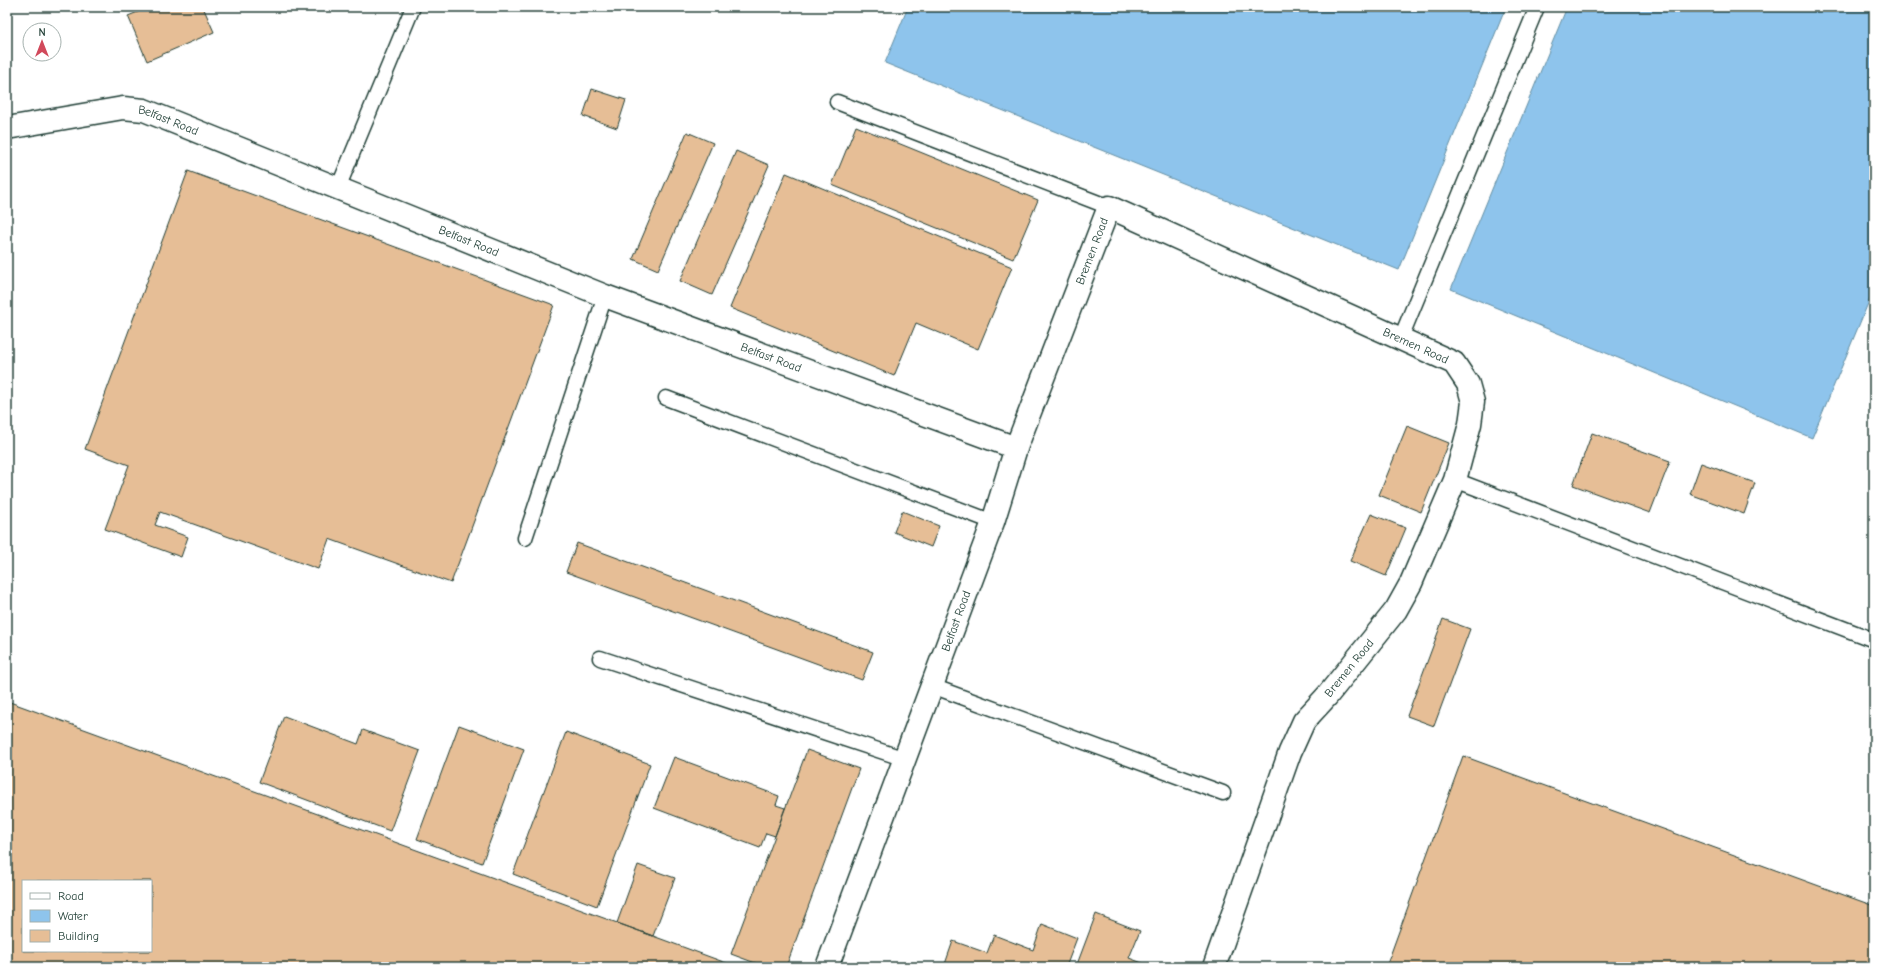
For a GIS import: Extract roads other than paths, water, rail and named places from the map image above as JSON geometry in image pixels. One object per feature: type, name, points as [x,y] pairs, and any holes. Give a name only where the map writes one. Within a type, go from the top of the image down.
[{"type":"street","name":"Belfast Road","points":[[7,128],[123,108],[144,110],[605,296],[1016,448],[993,522],[827,967]]},
{"type":"street","name":"Bremen Road","points":[[1016,448],[1109,207],[1454,364],[1468,384],[1473,402],[1470,424],[1455,480],[1412,583],[1396,610],[1327,696],[1304,721],[1290,752],[1214,967]]},
{"type":"lane","points":[[338,188],[413,7]]},
{"type":"lane","points":[[1400,340],[1538,7]]},
{"type":"lane","points":[[837,102],[1109,207]]},
{"type":"lane","points":[[525,538],[605,296]]},
{"type":"lane","points":[[666,398],[993,522]]},
{"type":"lane","points":[[1455,480],[1874,640]]},
{"type":"lane","points":[[600,658],[905,758]]},
{"type":"lane","points":[[932,686],[1223,792]]},
{"type":"water","points":[[908,7],[1506,7],[1399,270],[885,63]]},
{"type":"water","points":[[1567,7],[1874,7],[1874,289],[1812,438],[1451,289]]}]
